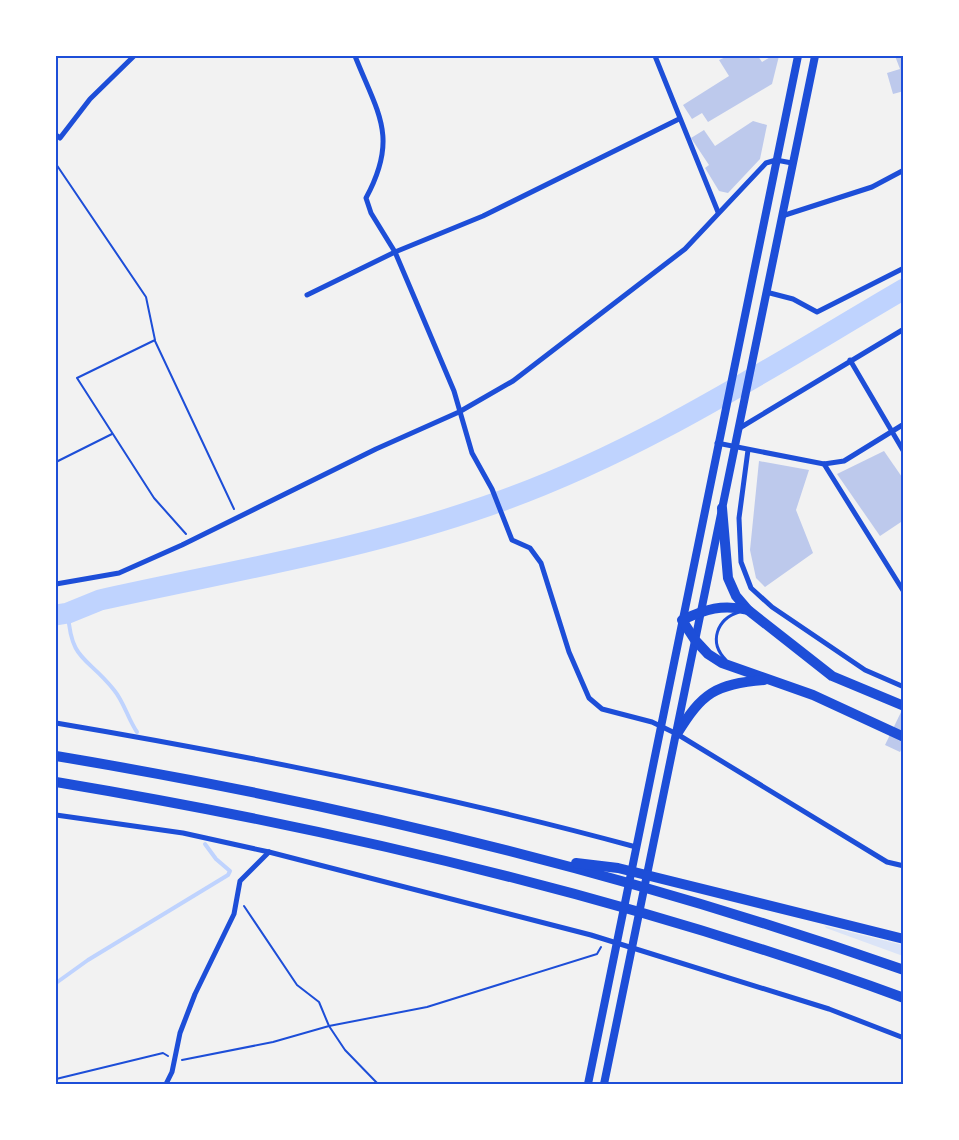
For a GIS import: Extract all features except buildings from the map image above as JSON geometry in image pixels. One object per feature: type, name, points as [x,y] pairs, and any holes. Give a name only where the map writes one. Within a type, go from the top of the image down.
[{"type":"highway","points":[[722,508],[727,545],[725,564],[728,578],[736,596],[748,610],[832,676],[903,706]]},
{"type":"highway","points":[[748,610],[732,606],[713,607],[682,620],[695,640],[708,654],[734,667],[813,695],[903,737]]},
{"type":"highway","points":[[677,734],[693,707],[718,689],[740,682],[770,680]]},
{"type":"highway","points":[[56,756],[281,797],[540,859],[662,893],[903,970]]},
{"type":"highway","points":[[56,782],[273,822],[420,855],[606,904],[770,951],[903,999]]},
{"type":"highway","points":[[540,859],[618,868],[903,939]]},
{"type":"main road","points":[[588,1084],[717,443],[738,352],[798,56]]},
{"type":"main road","points":[[604,1084],[815,56]]},
{"type":"street","points":[[56,135],[60,138],[90,99],[134,56]]},
{"type":"street","points":[[355,56],[381,122],[385,142],[379,174],[366,198],[371,213],[394,252],[454,391],[472,453],[492,489],[512,540],[530,548],[541,563],[573,662],[589,698],[602,709],[677,734],[887,862],[903,866]]},
{"type":"street","points":[[655,56],[718,212]]},
{"type":"street","points":[[307,295],[394,252],[483,216],[679,119]]},
{"type":"street","points":[[56,584],[119,573],[376,449],[459,412],[513,381],[684,249],[766,163],[776,160],[792,163]]},
{"type":"street","points":[[781,216],[872,187],[903,170]]},
{"type":"street","points":[[766,292],[793,299],[817,312],[903,268]]},
{"type":"street","points":[[738,429],[903,329]]},
{"type":"street","points":[[849,360],[903,452]]},
{"type":"street","points":[[717,443],[824,464],[843,461],[903,424]]},
{"type":"street","points":[[748,450],[740,518],[741,562],[751,588],[772,607],[864,670],[903,687]]},
{"type":"street","points":[[824,464],[903,592]]},
{"type":"street","points":[[56,723],[217,750],[511,813],[636,847]]},
{"type":"street","points":[[56,815],[183,833],[269,852],[605,939],[829,1009],[903,1038]]},
{"type":"street","points":[[166,1084],[176,1060],[180,1033],[195,994],[234,914],[240,881],[269,852]]},
{"type":"lane","points":[[734,667],[720,654],[716,633],[728,617],[748,610]]},
{"type":"path","points":[[56,164],[146,297],[155,340],[238,517]]},
{"type":"path","points":[[155,340],[77,378],[154,498],[191,540]]},
{"type":"path","points":[[56,462],[113,433]]},
{"type":"path","points":[[237,896],[297,985],[319,1002],[329,1026],[345,1050],[378,1084]]},
{"type":"path","points":[[56,1079],[163,1053],[176,1060],[241,1049],[329,1026],[427,1007],[597,954],[605,939]]},
{"type":"shaded area","points":[[825,926],[903,945],[903,956],[826,928]]},
{"type":"waterway","points":[[56,615],[68,613],[100,600],[295,559],[392,535],[487,506],[543,485],[649,436],[701,408],[904,289]]},
{"type":"waterway","points":[[68,613],[70,629],[77,650],[117,695],[137,732]]},
{"type":"waterway","points":[[56,983],[88,960],[228,875],[230,871],[216,859],[205,844]]}]
